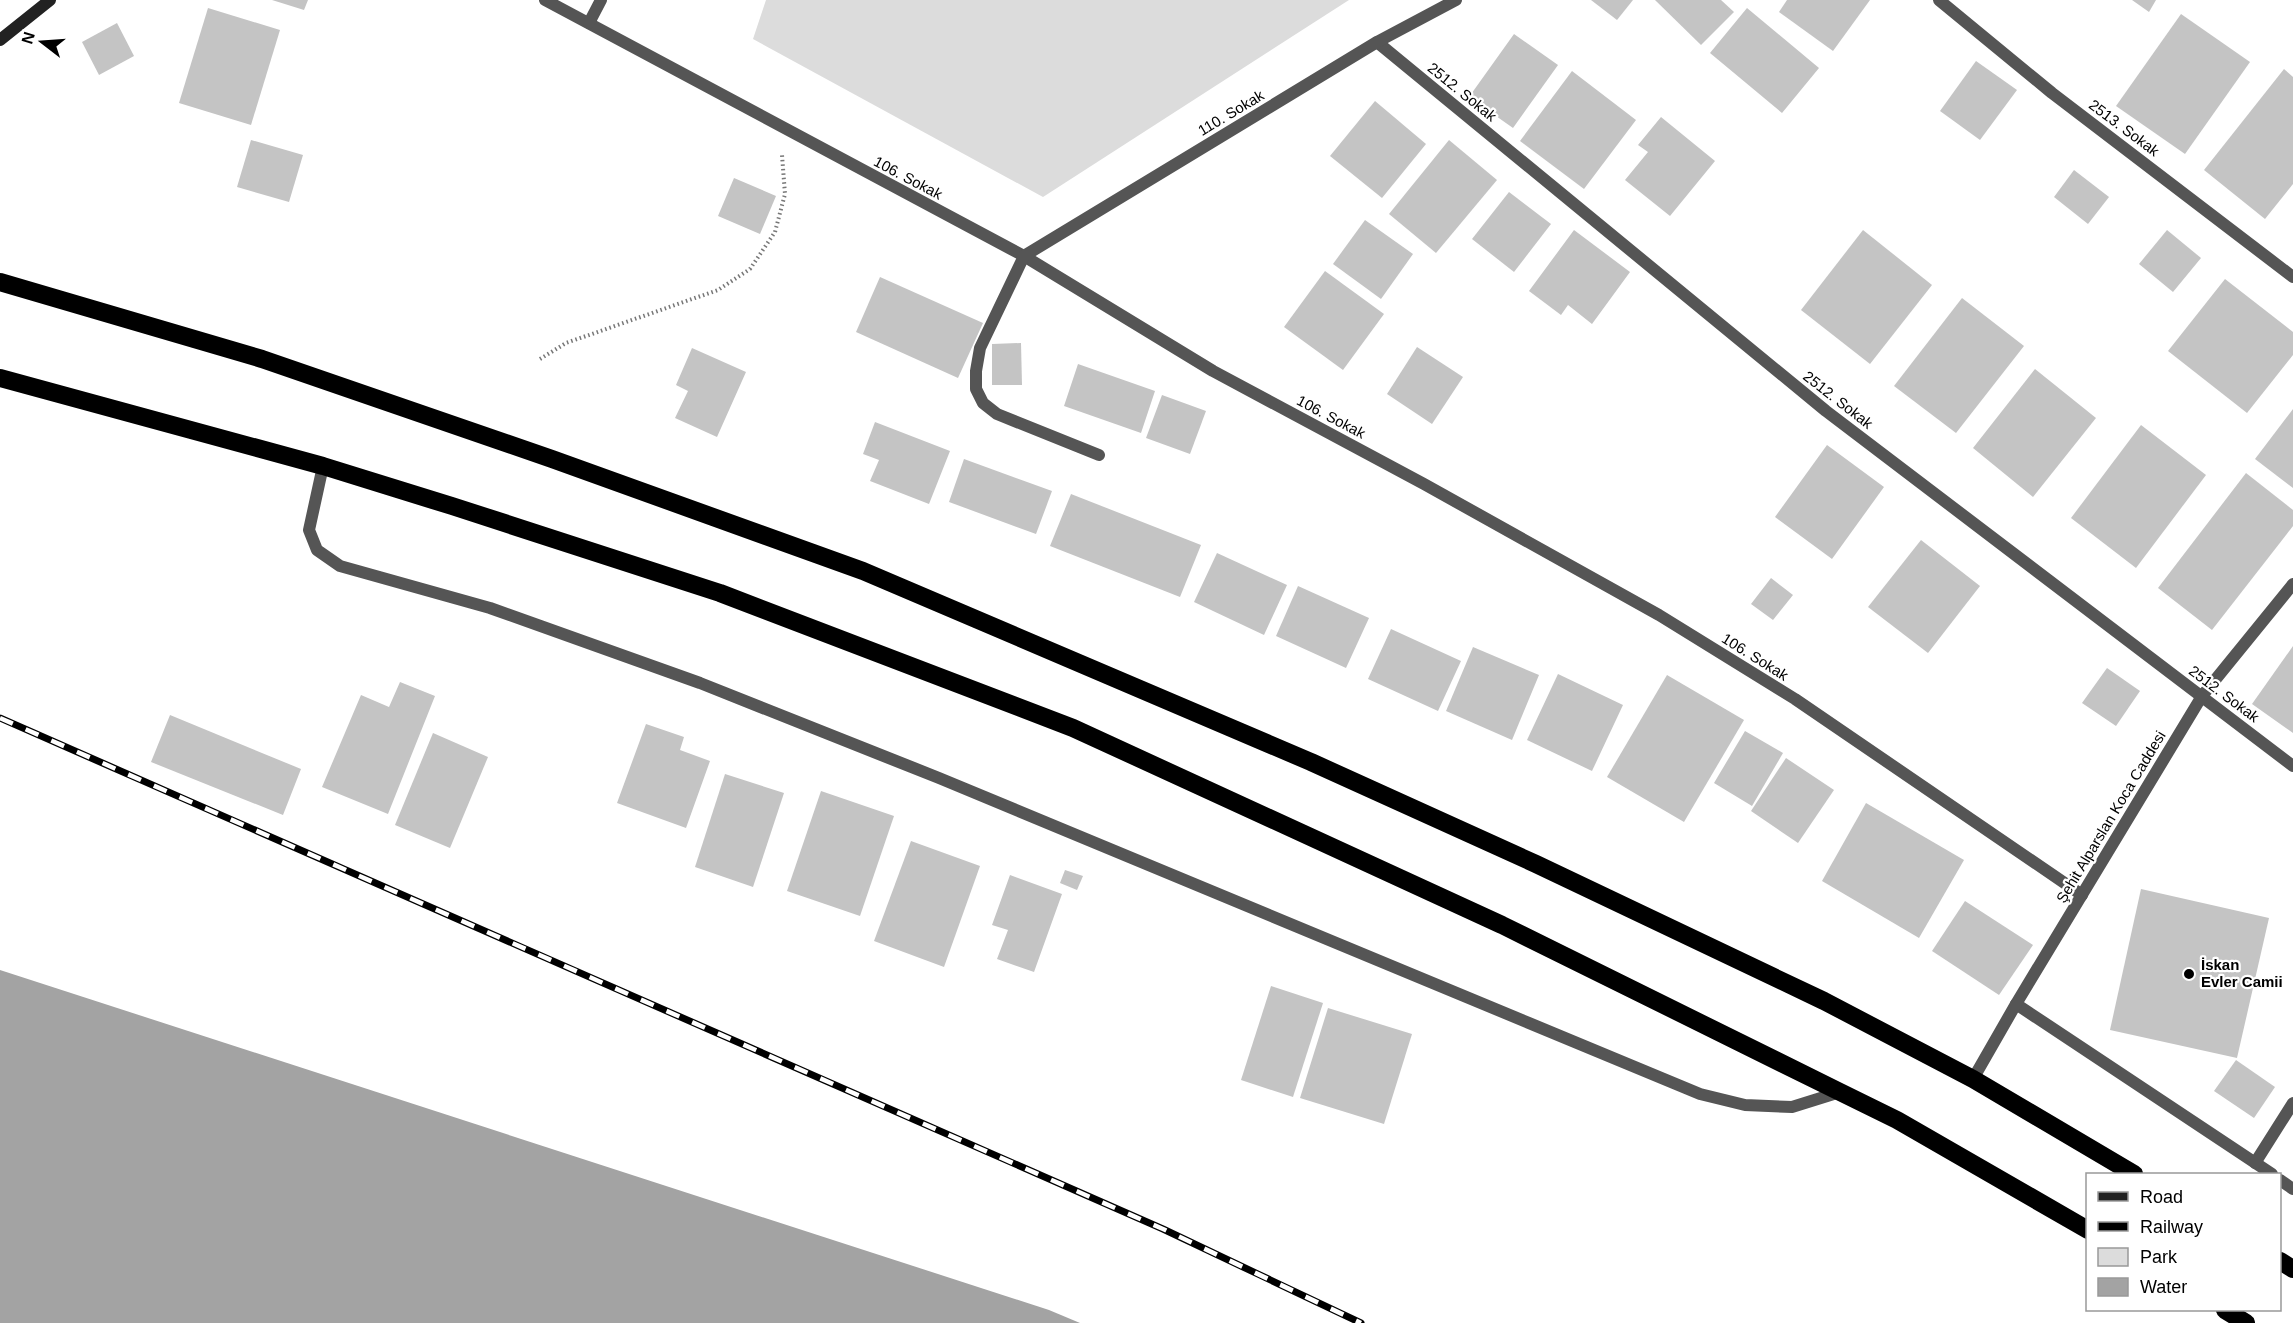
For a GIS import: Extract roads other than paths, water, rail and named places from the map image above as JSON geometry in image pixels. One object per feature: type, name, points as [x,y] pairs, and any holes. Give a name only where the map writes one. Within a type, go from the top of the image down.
[{"type":"highway","points":[[0,282],[262,359],[552,459],[862,571],[1311,762],[1536,864],[1824,1001],[1973,1079],[2132,1173]]},
{"type":"highway","points":[[0,378],[323,466],[720,593],[1073,728],[1502,925],[1897,1120],[2086,1229]]},
{"type":"highway","points":[[2227,1311],[2246,1323]]},
{"type":"street","name":"106. Sokak","points":[[545,0],[1024,256],[1213,371],[1424,484],[1659,615],[1795,699],[2082,896]]},
{"type":"street","points":[[589,23],[601,0]]},
{"type":"street","name":"110. Sokak","points":[[1024,256],[1377,42],[1456,0]]},
{"type":"street","name":"2513. Sokak","points":[[1939,0],[2052,93],[2293,277]]},
{"type":"street","points":[[0,40],[48,1]]},
{"type":"street","name":"2512. Sokak","points":[[1377,42],[1826,411],[2293,766]]},
{"type":"street","points":[[1024,256],[980,348],[976,389],[983,403],[997,414],[1099,455]]},
{"type":"street","points":[[323,466],[309,530],[317,550],[340,566],[490,609],[700,683],[961,787],[1700,1094],[1745,1105],[1792,1107],[1840,1092]]},
{"type":"street","name":"Şehit Alparslan Koca Caddesi","points":[[1973,1079],[2202,696],[2293,584]]},
{"type":"street","points":[[2016,1004],[2270,1173]]},
{"type":"street","points":[[2255,1163],[2293,1103]]},
{"type":"water","points":[[0,970],[1049,1310],[1080,1323],[0,1323]]},
{"type":"railway","points":[[0,718],[1163,1229],[1361,1323]]},
{"type":"place","name":"İskan Evler Camii","points":[[2189,974]]}]
